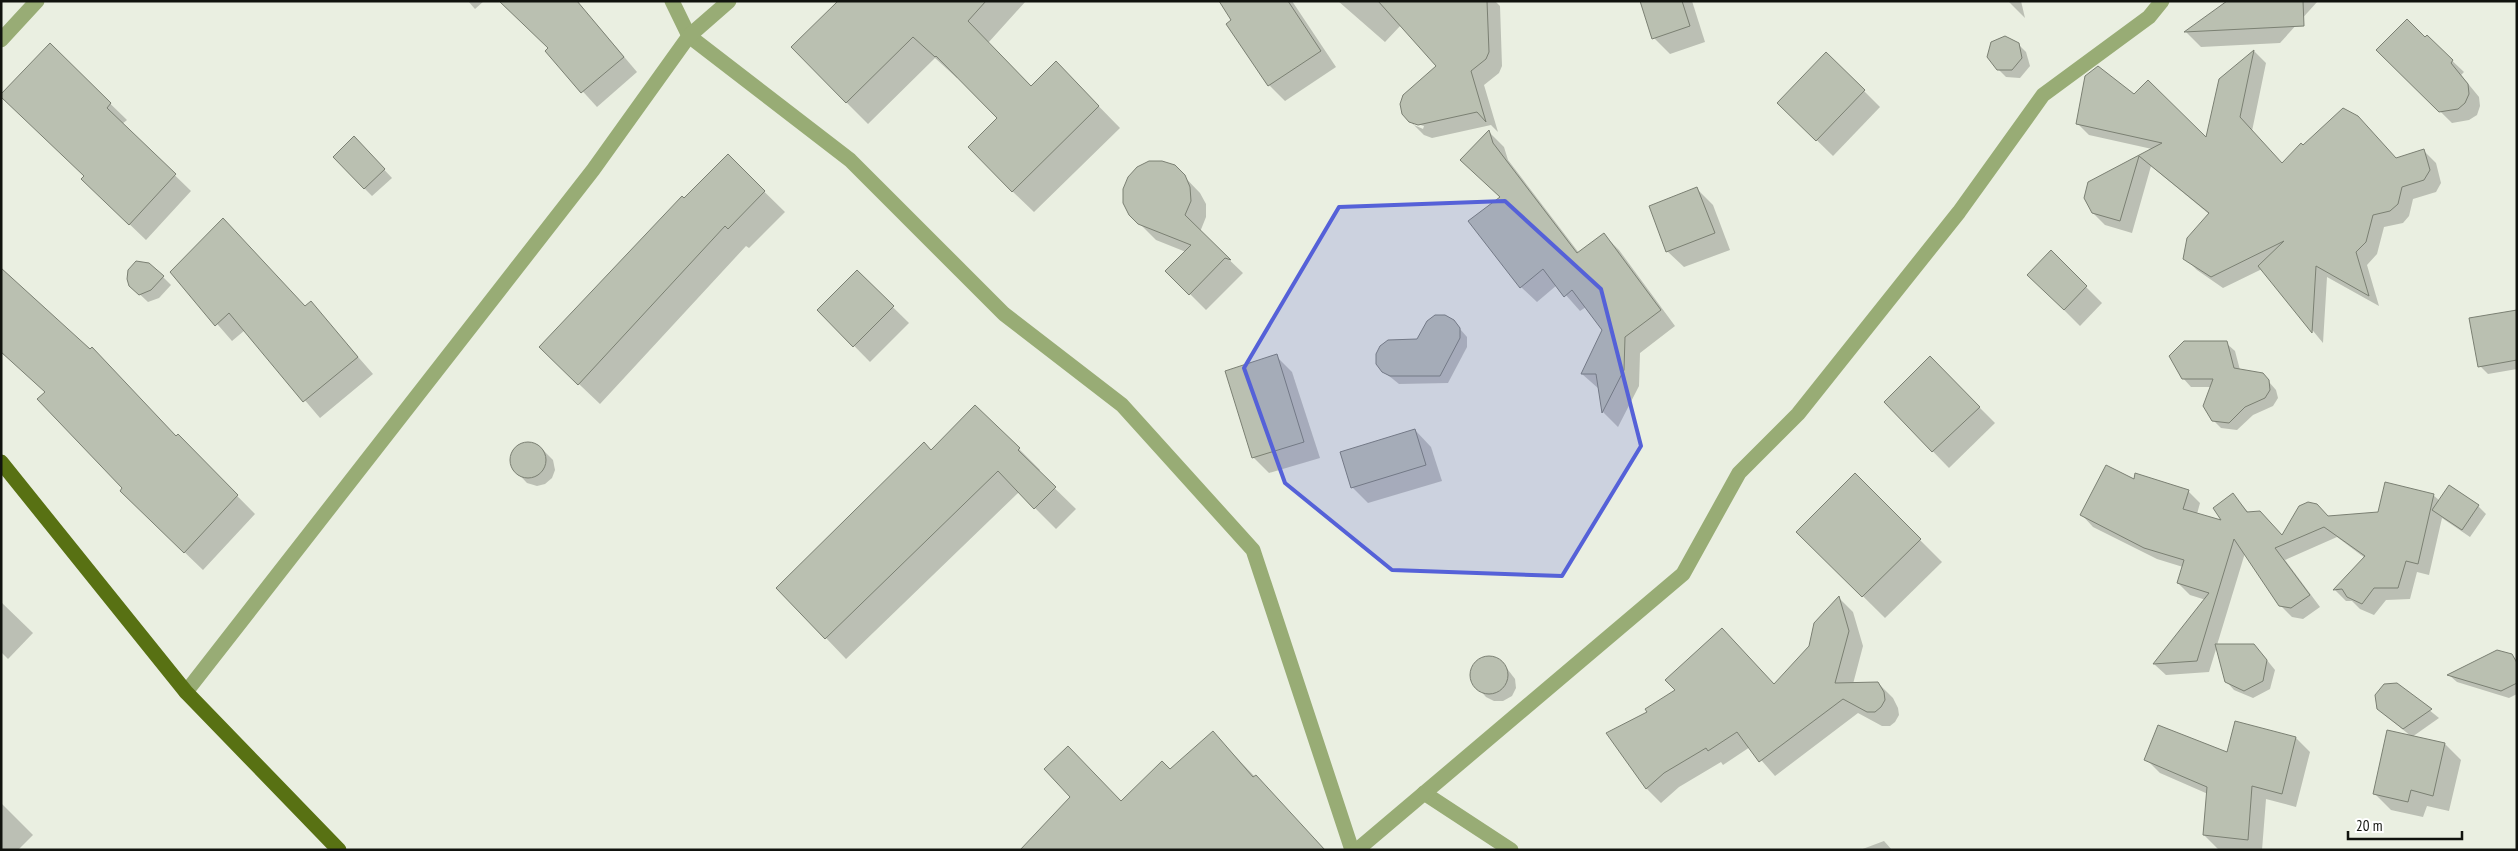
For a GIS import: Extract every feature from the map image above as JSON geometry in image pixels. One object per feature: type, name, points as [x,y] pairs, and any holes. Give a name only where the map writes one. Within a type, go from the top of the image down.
[{"type":"main road","points":[[1,462],[186,692],[339,850]]},
{"type":"street","points":[[1,40],[37,1]]},
{"type":"street","points":[[672,1],[689,36],[850,160],[1004,314],[1122,404],[1253,550],[1352,850]]},
{"type":"street","points":[[186,692],[592,170],[689,36],[729,1]]},
{"type":"street","points":[[1357,850],[1684,574],[1739,473],[1810,398],[1959,212],[2042,95],[2149,17],[2162,1]]},
{"type":"street","points":[[1424,793],[1511,850]]},
{"type":"highlighted area","points":[[1505,201],[1601,289],[1641,446],[1562,576],[1392,570],[1285,483],[1244,368],[1339,207]]},
{"type":"building","points":[[499,1],[577,1],[624,57],[581,93],[545,51],[548,48]]},
{"type":"building","points":[[838,1],[986,1],[968,21],[1031,86],[1056,61],[1099,106],[1012,192],[968,147],[997,118],[936,56],[913,37],[846,103],[791,47]]},
{"type":"building","points":[[1219,1],[1288,1],[1321,51],[1268,86],[1226,24],[1231,20]]},
{"type":"building","points":[[1378,1],[1487,1],[1489,52],[1486,59],[1471,71],[1486,122],[1477,112],[1418,125],[1409,122],[1402,114],[1400,104],[1403,95],[1436,66]]},
{"type":"building","points":[[1640,1],[1682,1],[1690,26],[1652,39]]},
{"type":"building","points":[[2227,1],[2303,1],[2304,26],[2184,32]]},
{"type":"building","points":[[2407,19],[2453,60],[2451,63],[2468,84],[2469,94],[2465,103],[2458,109],[2439,112],[2376,50]]},
{"type":"building","points":[[2005,36],[2019,43],[2022,58],[2012,70],[1997,70],[1987,57],[1991,42]]},
{"type":"building","points":[[50,43],[111,103],[107,108],[176,174],[129,225],[81,179],[84,176],[1,97],[1,94]]},
{"type":"building","points":[[2254,50],[2240,117],[2282,163],[2301,143],[2303,145],[2343,108],[2358,116],[2396,158],[2424,149],[2430,170],[2424,180],[2402,187],[2398,204],[2390,211],[2373,215],[2366,242],[2356,252],[2369,296],[2316,266],[2312,333],[2258,266],[2284,241],[2211,277],[2183,259],[2187,238],[2209,213],[2139,156],[2120,221],[2092,213],[2084,198],[2088,182],[2162,143],[2076,124],[2085,76],[2098,66],[2134,94],[2148,80],[2206,137],[2219,79]]},
{"type":"building","points":[[1826,52],[1865,90],[1816,141],[1777,103]]},
{"type":"building","points":[[1489,130],[1493,143],[1577,253],[1604,233],[1661,310],[1625,337],[1624,370],[1602,413],[1596,374],[1581,374],[1602,330],[1572,290],[1564,297],[1543,269],[1520,288],[1468,221],[1500,197],[1460,160]]},
{"type":"building","points":[[354,136],[385,169],[364,189],[333,157]]},
{"type":"building","points":[[728,154],[765,191],[728,229],[725,226],[578,385],[539,347],[682,196],[684,198]]},
{"type":"building","points":[[1149,161],[1162,161],[1175,165],[1185,175],[1190,187],[1191,201],[1185,215],[1231,260],[1225,258],[1189,295],[1165,271],[1191,245],[1138,224],[1129,215],[1123,203],[1123,189],[1128,177],[1137,167]]},
{"type":"building","points":[[1697,187],[1715,233],[1666,252],[1649,206]]},
{"type":"building","points":[[223,218],[305,306],[311,301],[358,357],[303,402],[229,313],[215,326],[170,272]]},
{"type":"building","points":[[2051,250],[2087,286],[2064,310],[2027,275]]},
{"type":"building","points":[[136,261],[149,263],[164,276],[151,290],[139,295],[129,286],[127,279],[128,270]]},
{"type":"building","points":[[1,268],[90,349],[92,347],[176,436],[178,434],[238,495],[184,553],[120,491],[122,488],[37,399],[45,392],[1,352]]},
{"type":"building","points":[[857,270],[894,306],[853,347],[817,310]]},
{"type":"building","points":[[2517,310],[2517,360],[2478,367],[2469,318]]},
{"type":"building","points":[[1435,315],[1445,315],[1454,320],[1460,328],[1460,338],[1440,376],[1390,376],[1382,372],[1376,364],[1376,354],[1380,346],[1388,340],[1417,339],[1427,321]]},
{"type":"building","points":[[2184,341],[2227,341],[2234,368],[2263,373],[2269,380],[2270,390],[2265,398],[2245,407],[2229,423],[2212,421],[2203,406],[2213,379],[2182,379],[2169,356]]},
{"type":"building","points":[[1277,354],[1304,442],[1252,458],[1225,371]]},
{"type":"building","points":[[1930,356],[1980,407],[1932,452],[1884,402]]},
{"type":"building","points":[[975,405],[1020,448],[1018,450],[1056,487],[1034,509],[998,471],[825,639],[776,588],[924,442],[931,450]]},
{"type":"building","points":[[1415,429],[1426,465],[1351,488],[1340,452]]},
{"type":"building","points":[[528,442],[535,443],[541,447],[545,453],[545,467],[541,473],[535,477],[528,478],[521,477],[515,473],[511,467],[510,460],[511,453],[515,447],[521,443]]},
{"type":"building","points":[[2106,465],[2134,479],[2135,473],[2189,490],[2183,509],[2221,520],[2213,508],[2233,493],[2247,512],[2260,511],[2282,535],[2299,506],[2308,502],[2317,504],[2328,516],[2378,512],[2385,482],[2434,494],[2418,564],[2406,561],[2398,588],[2374,588],[2362,604],[2347,597],[2342,589],[2333,590],[2365,556],[2324,527],[2275,548],[2310,595],[2291,608],[2279,606],[2234,539],[2197,661],[2153,664],[2209,593],[2177,583],[2184,560],[2144,548],[2080,515]]},
{"type":"building","points":[[1855,473],[1921,539],[1862,597],[1796,532]]},
{"type":"building","points":[[2449,485],[2479,505],[2462,530],[2432,510]]},
{"type":"building","points":[[1839,596],[1849,631],[1835,683],[1878,682],[1884,692],[1885,700],[1881,707],[1875,712],[1867,712],[1843,699],[1759,762],[1737,732],[1708,751],[1706,748],[1664,773],[1646,789],[1606,733],[1647,712],[1645,709],[1675,690],[1665,680],[1722,628],[1774,684],[1809,646],[1814,623]]},
{"type":"building","points":[[2215,644],[2254,644],[2267,660],[2263,681],[2244,691],[2225,682]]},
{"type":"building","points":[[2497,650],[2512,654],[2517,663],[2517,683],[2501,691],[2447,675]]},
{"type":"building","points":[[1489,656],[1502,662],[1508,675],[1502,688],[1489,694],[1476,688],[1470,675],[1476,662]]},
{"type":"building","points":[[2397,683],[2432,709],[2403,729],[2377,709],[2375,695],[2384,684]]},
{"type":"building","points":[[2235,721],[2296,737],[2282,794],[2252,786],[2248,840],[2203,835],[2207,787],[2144,760],[2158,725],[2227,752]]},
{"type":"building","points":[[2387,730],[2445,743],[2433,796],[2411,790],[2408,802],[2373,794]]},
{"type":"building","points":[[1213,731],[1253,777],[1256,775],[1325,850],[1020,850],[1070,797],[1044,769],[1068,746],[1121,801],[1162,761],[1170,769]]}]
